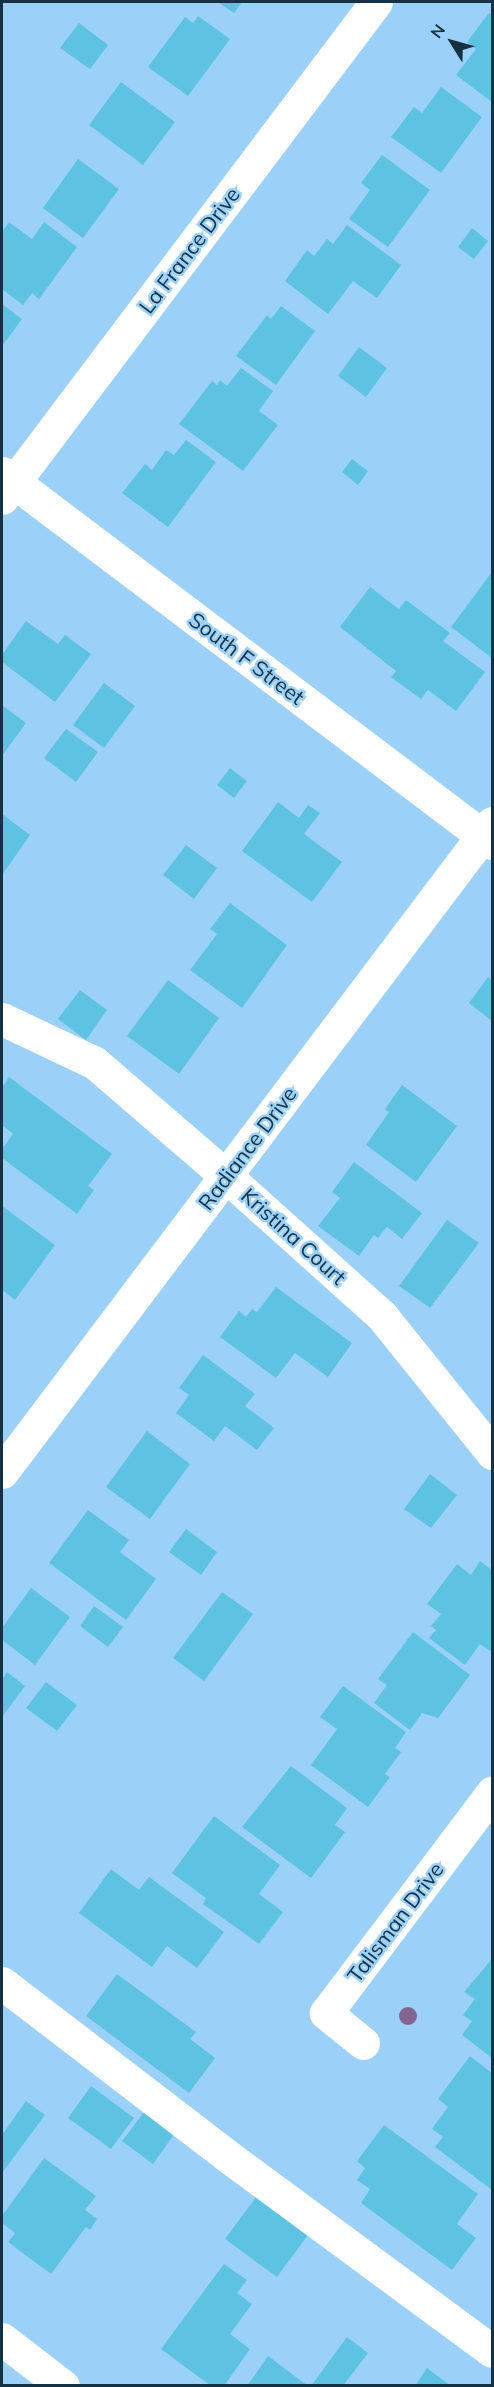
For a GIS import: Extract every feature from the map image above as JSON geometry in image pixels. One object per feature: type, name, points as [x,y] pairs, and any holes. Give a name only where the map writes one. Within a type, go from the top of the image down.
[{"type":"street","name":"La France Drive","points":[[6,484],[376,2]]},
{"type":"street","name":"South F Street","points":[[6,484],[489,834]]},
{"type":"street","name":"Radiance Drive","points":[[2,1472],[489,834]]},
{"type":"street","name":"Kristina Court","points":[[2,1019],[95,1063],[226,1176],[382,1316],[492,1453]]},
{"type":"street","name":"Talisman Drive","points":[[363,2043],[326,2013],[492,1793]]},
{"type":"street","points":[[2,1983],[226,2155],[492,2351]]},
{"type":"street","points":[[2,2339],[63,2385]]},
{"type":"building","points":[[218,2],[242,2],[234,13]]},
{"type":"building","points":[[489,13],[492,15],[492,102],[456,75],[476,49],[467,42]]},
{"type":"building","points":[[198,16],[230,39],[188,96],[148,67],[185,17],[193,23]]},
{"type":"building","points":[[79,23],[108,45],[90,69],[60,48]]},
{"type":"building","points":[[121,82],[175,122],[143,165],[89,125]]},
{"type":"building","points":[[441,87],[482,117],[441,173],[391,137],[414,107],[422,113]]},
{"type":"building","points":[[382,155],[430,190],[388,247],[349,219],[370,190],[361,183]]},
{"type":"building","points":[[78,159],[119,189],[83,238],[43,208]]},
{"type":"building","points":[[9,222],[32,239],[44,222],[77,247],[39,299],[32,293],[23,305],[2,289],[2,232]]},
{"type":"building","points":[[347,225],[401,265],[377,298],[353,281],[328,314],[285,281],[307,250],[314,256],[327,239],[333,244]]},
{"type":"building","points":[[472,228],[488,241],[474,259],[458,247]]},
{"type":"building","points":[[2,304],[22,319],[2,346]]},
{"type":"building","points":[[281,306],[315,331],[276,385],[236,356],[267,315],[271,319]]},
{"type":"building","points":[[359,347],[387,368],[366,397],[338,376]]},
{"type":"building","points":[[241,368],[273,391],[259,411],[278,425],[243,471],[179,424],[212,381],[217,385],[220,380],[227,386]]},
{"type":"building","points":[[186,440],[216,462],[168,527],[122,493],[145,464],[152,470],[166,450],[174,455]]},
{"type":"building","points":[[352,459],[368,471],[358,485],[342,472]]},
{"type":"building","points":[[492,572],[492,658],[451,627]]},
{"type":"building","points":[[370,587],[399,609],[406,600],[450,633],[443,641],[485,672],[456,711],[428,690],[421,699],[391,677],[396,671],[340,627]]},
{"type":"building","points":[[26,621],[58,644],[65,635],[91,654],[55,702],[2,662],[2,655]]},
{"type":"building","points":[[104,683],[135,706],[104,748],[73,725]]},
{"type":"building","points":[[2,705],[26,723],[2,756]]},
{"type":"building","points":[[66,729],[98,752],[76,782],[44,758]]},
{"type":"building","points":[[230,768],[247,781],[234,798],[217,785]]},
{"type":"building","points":[[278,802],[299,818],[308,805],[320,813],[304,834],[342,862],[312,902],[242,851]]},
{"type":"building","points":[[2,814],[30,835],[2,875]]},
{"type":"building","points":[[186,845],[217,868],[194,899],[163,875]]},
{"type":"building","points":[[230,903],[287,945],[242,1008],[190,970],[217,934],[210,929]]},
{"type":"building","points":[[488,977],[492,980],[492,1021],[469,1003]]},
{"type":"building","points":[[168,980],[219,1018],[179,1074],[127,1036]]},
{"type":"building","points":[[80,990],[107,1010],[86,1040],[58,1019]]},
{"type":"building","points":[[9,1077],[112,1154],[88,1186],[94,1190],[77,1214],[2,1158],[2,1149],[13,1134],[2,1125],[2,1088]]},
{"type":"building","points":[[402,1085],[457,1126],[416,1182],[366,1145],[389,1112],[385,1109]]},
{"type":"building","points":[[354,1162],[422,1213],[402,1239],[387,1227],[378,1238],[374,1235],[359,1256],[318,1226],[340,1198],[332,1192]]},
{"type":"building","points":[[2,1206],[55,1245],[15,1300],[2,1290]]},
{"type":"building","points":[[447,1220],[479,1243],[430,1308],[399,1286]]},
{"type":"building","points":[[276,1287],[352,1343],[328,1377],[295,1353],[276,1378],[220,1337],[239,1311],[246,1317],[252,1309],[257,1312]]},
{"type":"building","points":[[203,1355],[255,1394],[245,1406],[274,1428],[257,1450],[225,1426],[214,1441],[176,1413],[189,1395],[179,1388]]},
{"type":"building","points":[[147,1431],[190,1464],[150,1519],[106,1487]]},
{"type":"building","points":[[430,1474],[457,1495],[431,1528],[404,1509]]},
{"type":"building","points":[[88,1510],[129,1540],[120,1552],[156,1579],[126,1620],[49,1563]]},
{"type":"building","points":[[186,1529],[217,1552],[201,1575],[169,1552]]},
{"type":"building","points":[[480,1561],[492,1570],[492,1648],[490,1651],[480,1644],[465,1665],[429,1638],[436,1630],[431,1626],[441,1614],[427,1604],[457,1564],[471,1575]]},
{"type":"building","points":[[31,1588],[70,1617],[35,1665],[2,1640],[2,1628]]},
{"type":"building","points":[[222,1592],[253,1614],[204,1681],[173,1658]]},
{"type":"building","points":[[94,1606],[123,1627],[108,1647],[80,1626]]},
{"type":"building","points":[[413,1632],[470,1675],[438,1718],[422,1713],[410,1730],[374,1703],[387,1685],[378,1679]]},
{"type":"building","points":[[7,1672],[25,1686],[2,1717],[2,1680]]},
{"type":"building","points":[[46,1682],[77,1705],[57,1731],[26,1708]]},
{"type":"building","points":[[343,1686],[406,1732],[395,1748],[401,1752],[385,1774],[390,1777],[368,1807],[311,1765],[337,1729],[320,1717]]},
{"type":"building","points":[[291,1766],[347,1808],[335,1825],[345,1832],[311,1878],[242,1827]]},
{"type":"building","points":[[214,1816],[280,1865],[259,1894],[283,1912],[259,1944],[203,1904],[206,1898],[172,1873]]},
{"type":"building","points":[[111,1869],[139,1890],[149,1877],[224,1932],[197,1968],[167,1946],[152,1967],[79,1913]]},
{"type":"building","points":[[492,1959],[492,2058],[462,2035],[472,2021],[463,2015],[475,1999],[464,1992]]},
{"type":"building","points":[[117,1974],[196,2032],[190,2039],[215,2058],[189,2093],[86,2016]]},
{"type":"building","points":[[470,2056],[492,2073],[492,2190],[435,2147],[443,2137],[432,2129],[448,2107],[438,2099]]},
{"type":"building","points":[[91,2086],[134,2118],[111,2149],[68,2118]]},
{"type":"building","points":[[26,2101],[45,2115],[2,2173],[2,2135]]},
{"type":"building","points":[[145,2111],[175,2133],[153,2164],[122,2141]]},
{"type":"building","points":[[384,2125],[478,2194],[457,2224],[476,2238],[452,2270],[361,2203],[370,2189],[357,2180],[365,2168],[357,2161]]},
{"type":"building","points":[[44,2158],[96,2196],[85,2210],[97,2219],[90,2230],[86,2227],[51,2274],[8,2242],[15,2233],[2,2223],[2,2216]]},
{"type":"building","points":[[257,2196],[308,2235],[277,2277],[225,2239]]},
{"type":"building","points":[[224,2264],[247,2280],[237,2293],[252,2304],[230,2334],[250,2349],[224,2386],[211,2386],[161,2349]]},
{"type":"building","points":[[347,2337],[368,2353],[343,2386],[311,2386]]},
{"type":"building","points":[[268,2356],[308,2386],[247,2386]]},
{"type":"building","points":[[427,2368],[451,2386],[415,2386]]}]
